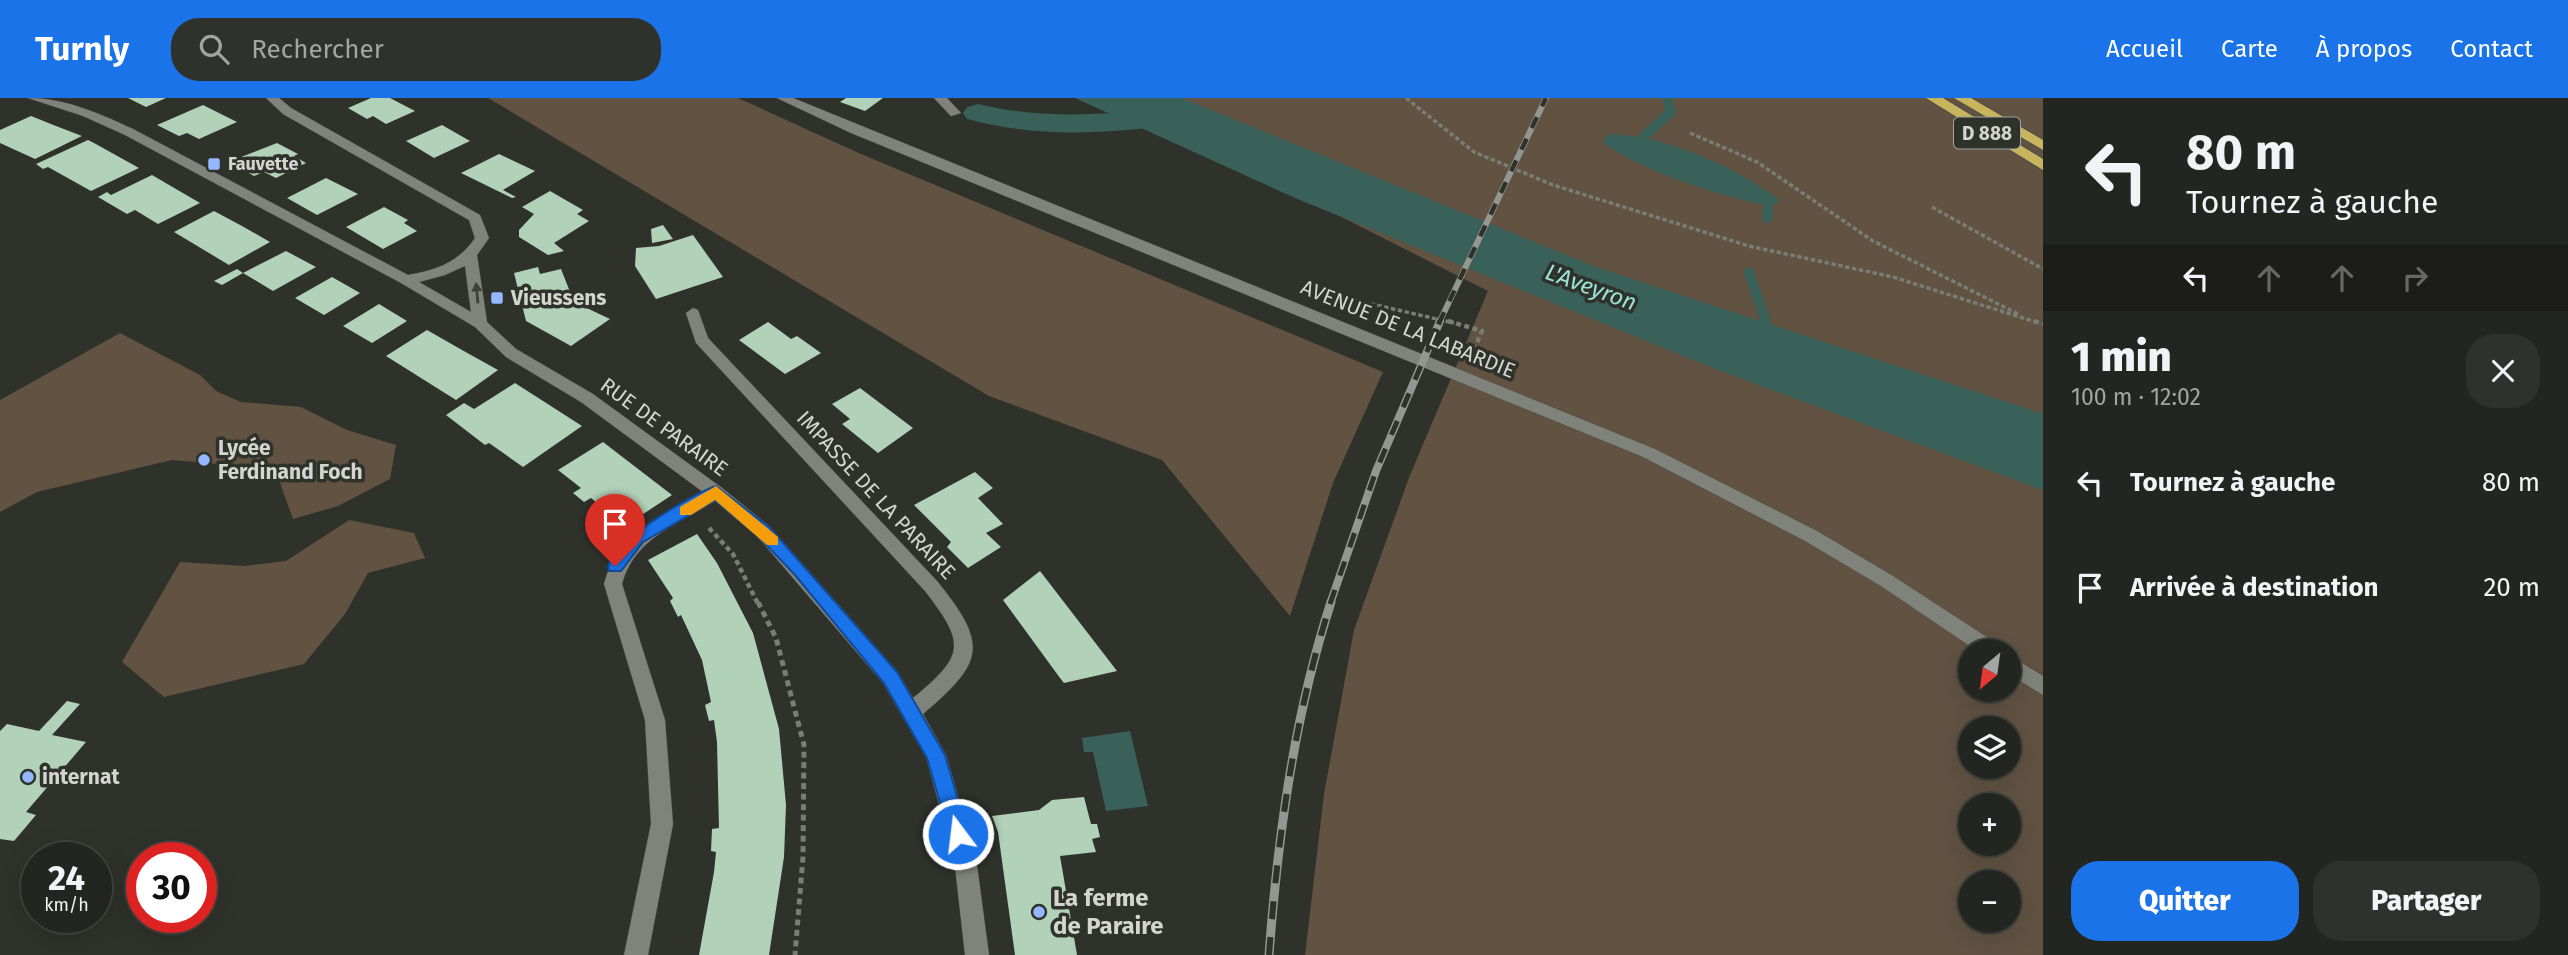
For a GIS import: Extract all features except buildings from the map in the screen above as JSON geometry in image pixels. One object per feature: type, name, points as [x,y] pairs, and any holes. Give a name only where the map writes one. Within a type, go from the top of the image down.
[{"type":"highway","name":"D 888","points":[[1933,98],[2043,165]]},
{"type":"highway","name":"D 888","points":[[1961,98],[2043,146]]},
{"type":"street","name":"RUE DE PARAIRE","points":[[34,98],[60,101],[128,132],[406,280],[480,324],[511,353],[586,398],[716,492],[763,531],[859,638],[912,711],[936,755],[965,858],[977,955]]},
{"type":"street","points":[[272,98],[287,111],[475,218],[482,239],[471,257],[444,273],[406,280]]},
{"type":"street","name":"AVENUE DE LA LABARDIE","points":[[783,98],[868,135],[1560,414],[1649,453],[1811,536],[1887,581],[1974,639]]},
{"type":"street","points":[[940,98],[955,113]]},
{"type":"street","points":[[471,257],[480,324]]},
{"type":"street","name":"IMPASSE DE LA PARAIRE","points":[[693,313],[701,340],[931,586],[959,622],[966,653],[960,665],[951,679],[912,711]]},
{"type":"street","points":[[636,955],[662,824],[655,720],[613,584],[615,566],[637,538],[716,492]]},
{"type":"street","points":[[2021,671],[2043,687]]},
{"type":"path","points":[[1406,98],[1474,152],[1541,180],[1749,246],[1893,277],[2043,324]]},
{"type":"path","points":[[1690,133],[1757,162],[1873,241],[2031,320]]},
{"type":"path","points":[[1932,207],[2043,270]]},
{"type":"path","points":[[715,536],[733,554],[776,638],[804,744],[803,857],[795,955]]},
{"type":"shaded area","points":[[488,98],[738,98],[861,154],[1383,372],[1333,483],[1290,616],[1162,460],[989,396]]},
{"type":"shaded area","points":[[1127,98],[2043,98],[2043,955],[1305,955],[1324,794],[1354,630],[1410,475],[1488,291],[1270,181]]},
{"type":"shaded area","points":[[120,333],[200,375],[216,391],[241,402],[301,407],[347,430],[396,445],[390,479],[338,506],[293,519],[275,469],[172,460],[37,492],[0,512],[0,400]]},
{"type":"shaded area","points":[[349,520],[414,533],[425,558],[368,573],[345,614],[304,664],[164,697],[122,662],[180,562],[244,566],[286,561]]},
{"type":"water","name":"L'Aveyron","points":[[1075,98],[1182,98],[1593,266],[2043,414],[2043,490],[1718,370],[1295,198]]},
{"type":"water","points":[[1608,134],[1630,135],[1675,146],[1721,165],[1780,200],[1772,207],[1707,190],[1662,174],[1603,143]]},
{"type":"water","points":[[1130,731],[1148,806],[1106,811],[1093,752],[1084,752],[1082,738]]},
{"type":"waterway","points":[[1644,136],[1671,112],[1667,98]]},
{"type":"waterway","points":[[978,113],[1029,124],[1055,125],[1105,124],[1183,115]]},
{"type":"waterway","points":[[1767,218],[1768,209]]},
{"type":"waterway","points":[[1749,272],[1766,323]]},
{"type":"waterway","points":[[1765,321],[1771,338]]},
{"type":"railway","points":[[1439,323],[1546,98]]},
{"type":"railway","points":[[1330,604],[1376,471],[1440,321]]},
{"type":"railway","points":[[1269,955],[1289,777],[1307,689],[1331,602]]},
{"type":"slow traffic","points":[[685,511],[716,492],[772,541]]},
{"type":"place","name":"Fauvette","points":[[214,164]]},
{"type":"place","name":"Vieussens","points":[[497,298]]},
{"type":"place","name":"Lycée Ferdinand Foch","points":[[204,460]]},
{"type":"place","name":"internat","points":[[28,777]]},
{"type":"place","name":"La ferme de Paraire","points":[[1039,912]]},
{"type":"route","points":[[615,566],[637,538],[716,492],[763,531],[801,571],[890,677],[936,755],[958,834]]}]
